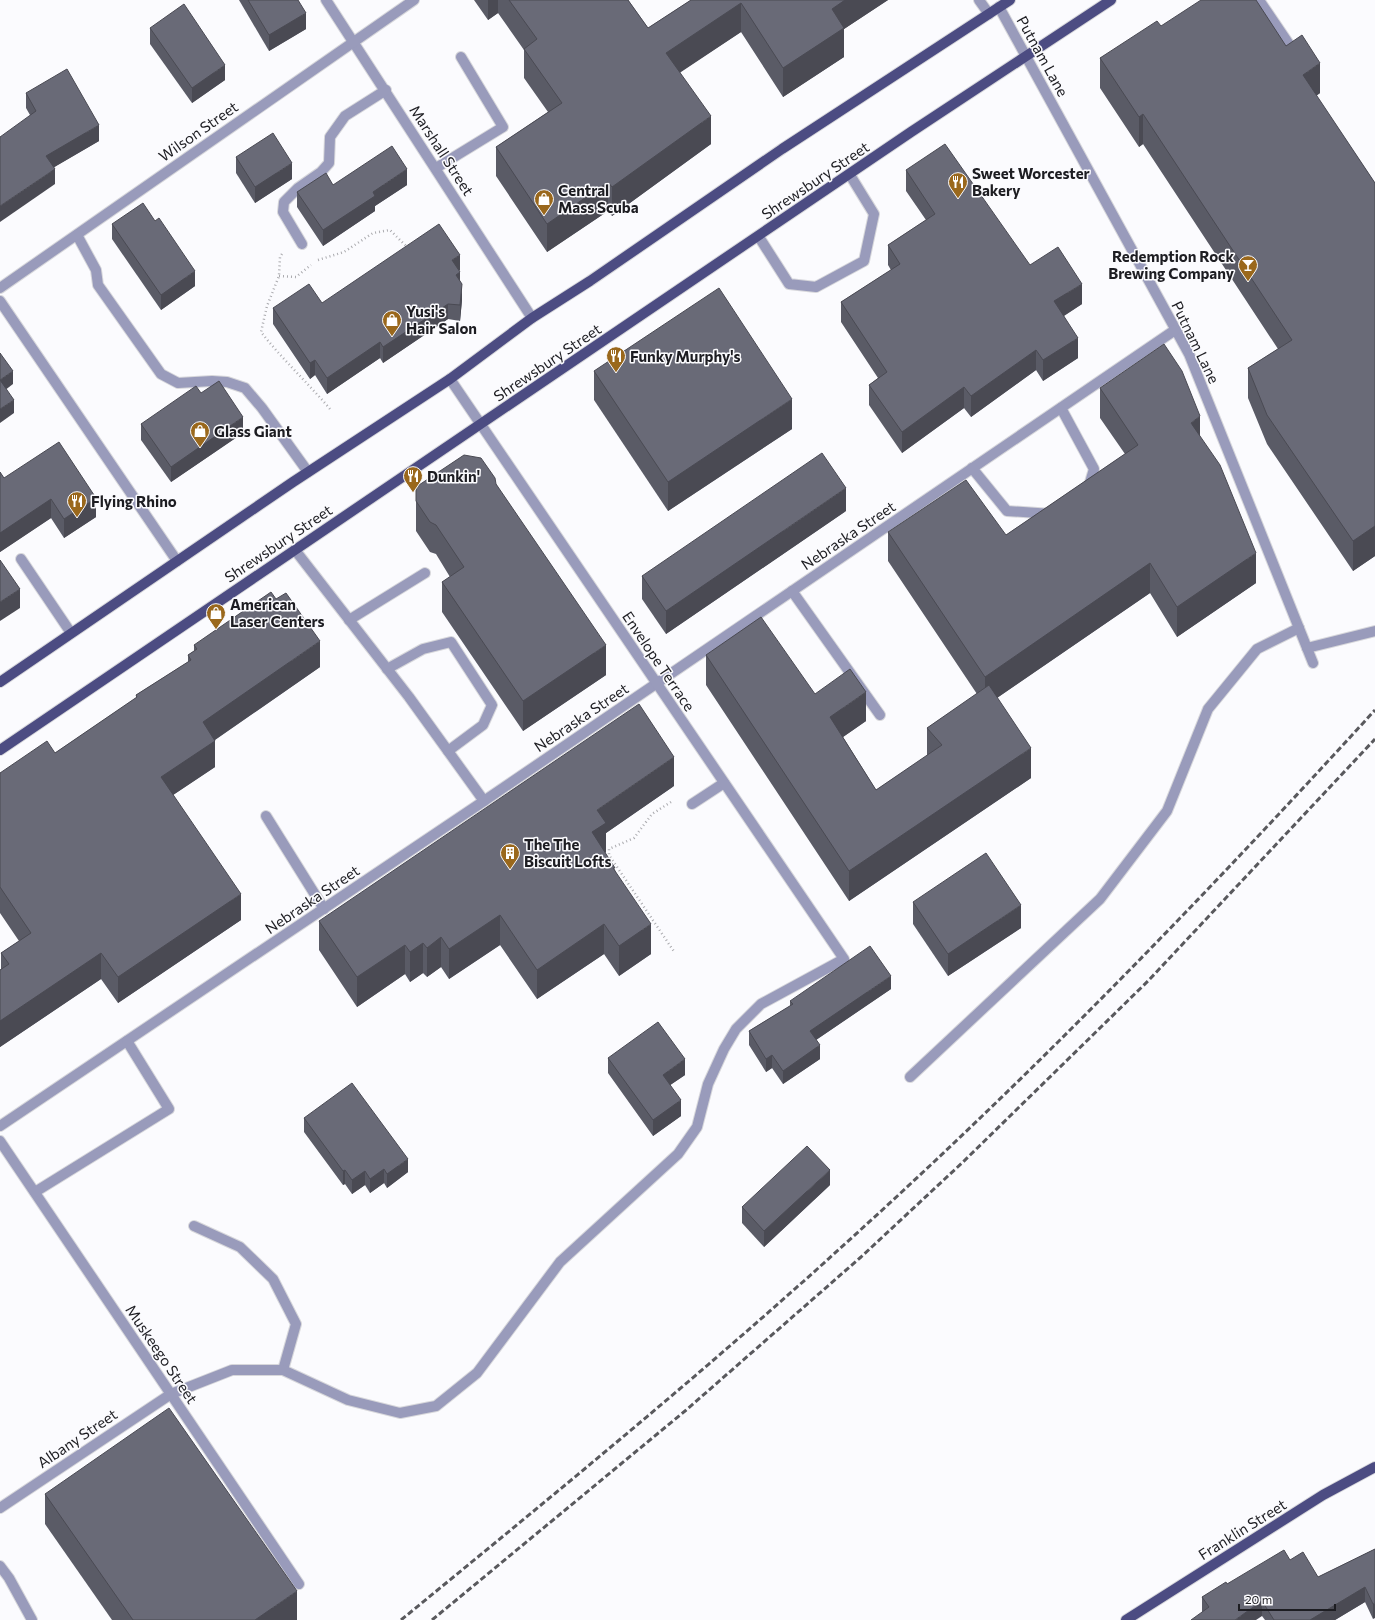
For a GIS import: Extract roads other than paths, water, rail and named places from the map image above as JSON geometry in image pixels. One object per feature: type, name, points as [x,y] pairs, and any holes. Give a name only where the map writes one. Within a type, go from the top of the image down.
[{"type":"main road","points":[[0,682],[177,560],[450,379],[532,318],[590,282],[782,149],[1010,0]]},
{"type":"main road","name":"Shrewsbury Street","points":[[0,750],[1111,0]]},
{"type":"main road","name":"Franklin Street","points":[[1126,1620],[1323,1495],[1375,1467]]},
{"type":"street","name":"Marshall Street","points":[[326,0],[354,40],[532,318]]},
{"type":"street","name":"Wilson Street","points":[[0,288],[354,40],[414,0]]},
{"type":"street","points":[[979,0],[989,14]]},
{"type":"street","points":[[1259,0],[1293,50]]},
{"type":"street","name":"Putnam Lane","points":[[999,7],[1189,354],[1313,663]]},
{"type":"street","points":[[436,168],[503,127],[461,57]]},
{"type":"street","points":[[302,244],[283,212],[284,202],[298,188],[321,172],[329,163],[330,137],[345,116],[386,90]]},
{"type":"street","points":[[759,237],[789,284],[816,286],[864,261],[874,214],[850,175]]},
{"type":"street","points":[[77,234],[96,270],[98,285],[161,374],[178,383],[212,381],[227,382],[245,388],[308,472]]},
{"type":"street","points":[[0,301],[177,560]]},
{"type":"street","name":"Nebraska Street","points":[[0,1126],[484,801],[1176,330]]},
{"type":"street","name":"Envelope Terrace","points":[[283,1370],[348,1400],[400,1412],[436,1406],[477,1373],[560,1262],[678,1154],[697,1127],[708,1084],[724,1049],[736,1029],[761,1004],[844,959],[450,379]]},
{"type":"street","points":[[1061,408],[1094,469],[1088,489],[1082,493]]},
{"type":"street","points":[[972,468],[1007,511],[1052,514],[1058,510]]},
{"type":"street","points":[[295,550],[387,668],[484,801]]},
{"type":"street","points":[[21,559],[71,633]]},
{"type":"street","points":[[349,620],[425,573]]},
{"type":"street","points":[[792,591],[880,715]]},
{"type":"street","points":[[910,1077],[1100,899],[1168,811],[1208,709],[1257,649],[1299,628]]},
{"type":"street","points":[[1307,648],[1375,631]]},
{"type":"street","points":[[387,668],[423,649],[452,642],[492,705],[483,725],[448,751]]},
{"type":"street","points":[[692,804],[724,782]]},
{"type":"street","points":[[266,816],[324,909]]},
{"type":"street","points":[[34,1192],[169,1109],[127,1041]]},
{"type":"street","name":"Muskeego Street","points":[[0,1141],[299,1584]]},
{"type":"street","points":[[194,1226],[240,1247],[273,1279],[296,1324],[283,1370]]},
{"type":"street","name":"Albany Street","points":[[0,1508],[171,1394],[232,1370],[283,1370]]},
{"type":"street","points":[[0,1566],[9,1578],[32,1620]]},
{"type":"railway","points":[[401,1620],[570,1481],[737,1340],[792,1292],[915,1179],[983,1115],[1117,983],[1247,848],[1375,710]]},
{"type":"railway","points":[[432,1620],[685,1411],[861,1257],[963,1162],[1148,981],[1375,739]]},
{"type":"place","name":"Sweet Worcester Bakery","points":[[958,199]]},
{"type":"place","name":"Central Mass Scuba","points":[[544,216]]},
{"type":"place","name":"Redemption Rock Brewing Company","points":[[1248,282]]},
{"type":"place","name":"Yusi's Hair Salon","points":[[392,337]]},
{"type":"place","name":"Funky Murphy's","points":[[616,373]]},
{"type":"place","name":"Glass Giant","points":[[200,448]]},
{"type":"place","name":"Dunkin'","points":[[413,493]]},
{"type":"place","name":"Flying Rhino","points":[[77,518]]},
{"type":"place","name":"American Laser Centers","points":[[216,630]]},
{"type":"place","name":"The The Biscuit Lofts","points":[[510,870]]}]
